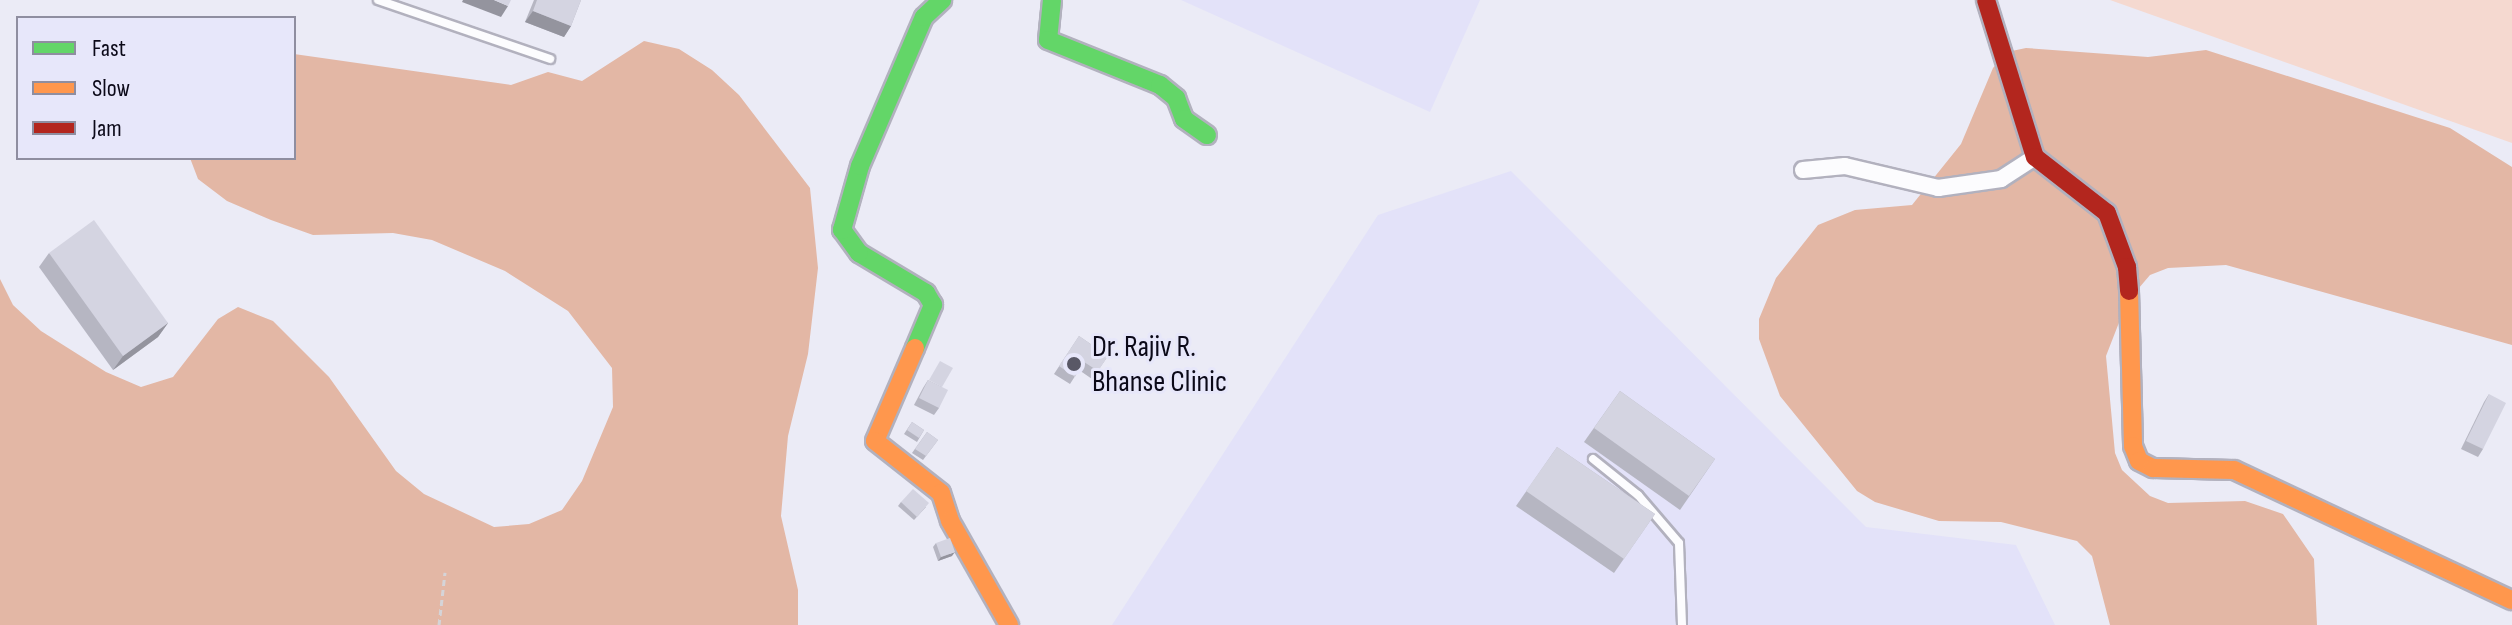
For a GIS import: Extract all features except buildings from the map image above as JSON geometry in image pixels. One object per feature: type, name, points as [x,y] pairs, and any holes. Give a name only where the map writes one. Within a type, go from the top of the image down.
[{"type":"street","points":[[942,0],[924,17],[860,166],[842,230],[859,253],[926,293],[933,305],[875,441],[941,493],[950,521],[1009,625]]},
{"type":"street","points":[[1052,0],[1048,40],[1160,85],[1176,98],[1184,119],[1207,135]]},
{"type":"street","points":[[1986,0],[2035,157],[2107,213],[2118,239],[2133,327],[2133,446],[2139,461],[2153,468],[2234,470],[2512,600]]},
{"type":"street","points":[[1803,170],[1845,166],[1938,188],[2001,179],[2035,157]]},
{"type":"lane","points":[[378,0],[550,59]]},
{"type":"lane","points":[[1593,459],[1638,495],[1679,543],[1682,625]]},
{"type":"path","points":[[439,625],[445,572]]},
{"type":"shaded area","points":[[1181,0],[1480,0],[1430,112]]},
{"type":"shaded area","points":[[2110,0],[2512,0],[2512,143]]},
{"type":"shaded area","points":[[644,41],[679,49],[712,70],[739,95],[810,188],[818,268],[808,354],[788,436],[781,516],[798,590],[798,625],[0,625],[0,279],[13,305],[41,331],[106,372],[141,387],[173,377],[218,319],[238,307],[273,321],[329,377],[396,471],[424,494],[494,527],[529,524],[562,510],[582,481],[613,407],[612,368],[568,311],[505,271],[432,240],[393,233],[313,235],[271,220],[227,201],[198,179],[191,160],[296,160],[296,54],[511,85],[548,72],[582,81]]},
{"type":"shaded area","points":[[2026,48],[2148,57],[2206,50],[2450,128],[2512,167],[2512,345],[2226,265],[2168,268],[2150,275],[2127,302],[2106,356],[2115,453],[2122,470],[2150,496],[2168,503],[2245,501],[2283,514],[2314,559],[2317,625],[2110,625],[2092,556],[2077,541],[2001,522],[1939,521],[1875,502],[1857,491],[1780,396],[1759,339],[1759,319],[1776,278],[1818,225],[1855,210],[1912,205],[1961,144],[1993,68],[2007,52]]},
{"type":"shaded area","points":[[1511,171],[1866,527],[2016,545],[2055,625],[1112,625],[1378,215]]},
{"type":"traffic: fast","points":[[915,348],[933,305],[926,293],[859,253],[842,230],[860,166],[924,17],[942,0]]},
{"type":"traffic: fast","points":[[1052,0],[1048,40],[1160,85],[1176,98],[1184,119],[1207,135]]},
{"type":"traffic: slow","points":[[2129,291],[2133,446],[2139,461],[2153,468],[2234,470],[2512,600]]},
{"type":"traffic: slow","points":[[915,348],[875,441],[941,493],[950,521],[1009,625]]},
{"type":"traffic: jam","points":[[1986,0],[2035,157],[2107,213],[2127,267],[2129,291]]},
{"type":"place","name":"Dr. Rajiv R. Bhanse Clinic","points":[[1074,364]]}]
